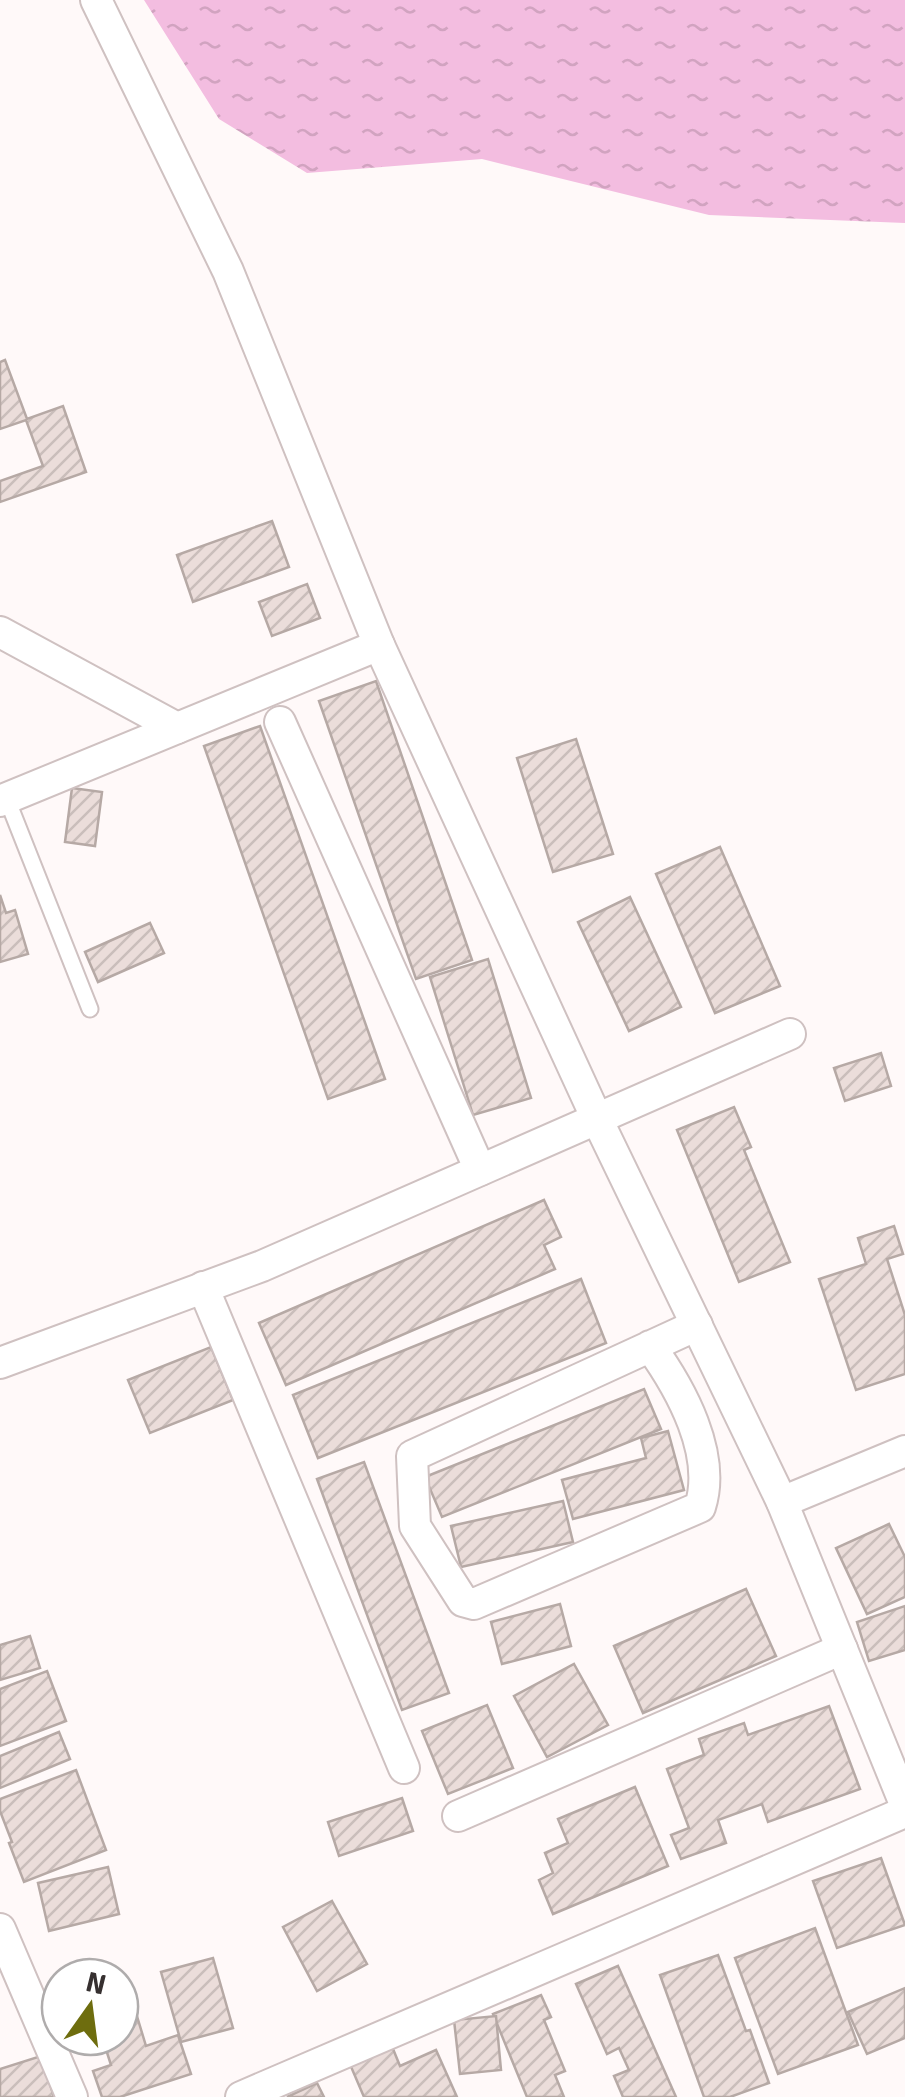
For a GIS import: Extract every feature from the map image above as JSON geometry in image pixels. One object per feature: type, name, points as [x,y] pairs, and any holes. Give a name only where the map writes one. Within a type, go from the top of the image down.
[{"type":"street","points":[[96,0],[228,271],[379,646],[597,1119],[782,1502],[905,1804]]},
{"type":"street","points":[[0,632],[177,728]]},
{"type":"street","points":[[4,800],[379,646]]},
{"type":"street","points":[[280,722],[480,1170]]},
{"type":"street","points":[[0,1363],[262,1266],[790,1034]]},
{"type":"street","points":[[204,1288],[404,1768]]},
{"type":"street","points":[[650,1346],[666,1368],[698,1438],[706,1488],[700,1507],[474,1604],[463,1601],[415,1526],[412,1456],[696,1324]]},
{"type":"street","points":[[782,1502],[905,1451]]},
{"type":"street","points":[[458,1816],[842,1650]]},
{"type":"street","points":[[240,2097],[905,1812]]},
{"type":"street","points":[[0,1930],[72,2097]]},
{"type":"lane","points":[[4,800],[90,1009]]},
{"type":"water","points":[[144,0],[905,0],[905,223],[709,215],[482,159],[307,173],[219,119]]},
{"type":"building","points":[[5,360],[27,419],[63,406],[86,472],[0,502],[0,481],[43,466],[26,420],[0,429],[0,362]]},
{"type":"building","points":[[272,521],[289,567],[193,602],[177,555]]},
{"type":"building","points":[[307,584],[320,618],[272,636],[259,602]]},
{"type":"building","points":[[376,681],[472,960],[416,979],[319,701]]},
{"type":"building","points":[[260,726],[385,1079],[328,1099],[204,746]]},
{"type":"building","points":[[576,739],[613,854],[553,872],[517,758]]},
{"type":"building","points":[[72,788],[102,792],[95,846],[65,842]]},
{"type":"building","points":[[720,847],[780,986],[715,1013],[656,874]]},
{"type":"building","points":[[0,895],[6,913],[15,910],[28,954],[0,962]]},
{"type":"building","points":[[630,897],[681,1007],[629,1031],[578,922]]},
{"type":"building","points":[[150,923],[164,953],[98,982],[85,952]]},
{"type":"building","points":[[488,959],[531,1098],[473,1115],[430,977]]},
{"type":"building","points":[[881,1053],[891,1086],[845,1101],[834,1068]]},
{"type":"building","points":[[734,1107],[751,1147],[744,1150],[790,1262],[739,1282],[677,1130]]},
{"type":"building","points":[[544,1200],[561,1237],[544,1245],[555,1269],[286,1385],[259,1323]]},
{"type":"building","points":[[894,1226],[903,1254],[887,1259],[905,1315],[905,1374],[856,1390],[819,1279],[866,1264],[858,1238]]},
{"type":"building","points":[[581,1279],[606,1343],[318,1458],[293,1395]]},
{"type":"building","points":[[211,1347],[233,1400],[150,1433],[128,1380]]},
{"type":"building","points":[[644,1389],[661,1429],[442,1517],[425,1477]]},
{"type":"building","points":[[668,1431],[684,1490],[573,1519],[562,1480],[646,1458],[641,1438]]},
{"type":"building","points":[[364,1462],[449,1693],[402,1710],[317,1479]]},
{"type":"building","points":[[563,1501],[573,1542],[461,1567],[451,1526]]},
{"type":"building","points":[[889,1524],[905,1557],[905,1597],[867,1614],[836,1548]]},
{"type":"building","points":[[746,1589],[776,1656],[643,1713],[614,1646]]},
{"type":"building","points":[[560,1604],[571,1646],[502,1664],[491,1622]]},
{"type":"building","points":[[905,1606],[905,1650],[869,1661],[857,1622]]},
{"type":"building","points":[[30,1636],[40,1668],[0,1680],[0,1645]]},
{"type":"building","points":[[574,1664],[608,1725],[547,1757],[514,1696]]},
{"type":"building","points":[[47,1671],[66,1721],[0,1746],[0,1689]]},
{"type":"building","points":[[487,1705],[513,1768],[448,1794],[422,1731]]},
{"type":"building","points":[[829,1706],[860,1789],[768,1822],[762,1804],[718,1820],[726,1843],[681,1859],[671,1835],[689,1828],[667,1769],[704,1755],[699,1739],[744,1723],[748,1735]]},
{"type":"building","points":[[59,1732],[70,1759],[0,1788],[0,1756]]},
{"type":"building","points":[[76,1770],[106,1850],[24,1882],[9,1843],[12,1842],[0,1811],[0,1799]]},
{"type":"building","points":[[635,1787],[668,1866],[553,1914],[539,1880],[553,1873],[545,1853],[568,1843],[558,1819]]},
{"type":"building","points":[[402,1798],[413,1831],[339,1856],[328,1822]]},
{"type":"building","points":[[881,1858],[905,1925],[837,1948],[813,1881]]},
{"type":"building","points":[[108,1867],[119,1914],[49,1931],[38,1883]]},
{"type":"building","points":[[332,1901],[367,1964],[317,1991],[283,1927]]},
{"type":"building","points":[[815,1928],[858,2045],[778,2074],[735,1958]]},
{"type":"building","points":[[718,1955],[769,2083],[730,2097],[704,2097],[660,1975]]},
{"type":"building","points":[[213,1958],[233,2028],[181,2042],[161,1972]]},
{"type":"building","points":[[618,1966],[676,2097],[623,2097],[614,2076],[629,2070],[619,2048],[607,2054],[576,1984]]},
{"type":"building","points":[[905,1988],[905,2038],[867,2054],[848,2012]]},
{"type":"building","points":[[541,1995],[551,2017],[544,2020],[565,2071],[555,2075],[564,2097],[527,2097],[493,2014]]},
{"type":"building","points":[[496,2016],[501,2070],[460,2074],[454,2020]]},
{"type":"building","points":[[140,2026],[146,2046],[178,2035],[191,2074],[120,2097],[102,2097],[93,2071],[111,2065],[108,2057],[140,2057]]},
{"type":"building","points":[[391,2044],[400,2066],[436,2050],[457,2097],[364,2097],[349,2062]]},
{"type":"building","points":[[41,2057],[54,2097],[0,2097],[0,2069]]},
{"type":"building","points":[[317,2083],[324,2097],[287,2097]]}]
